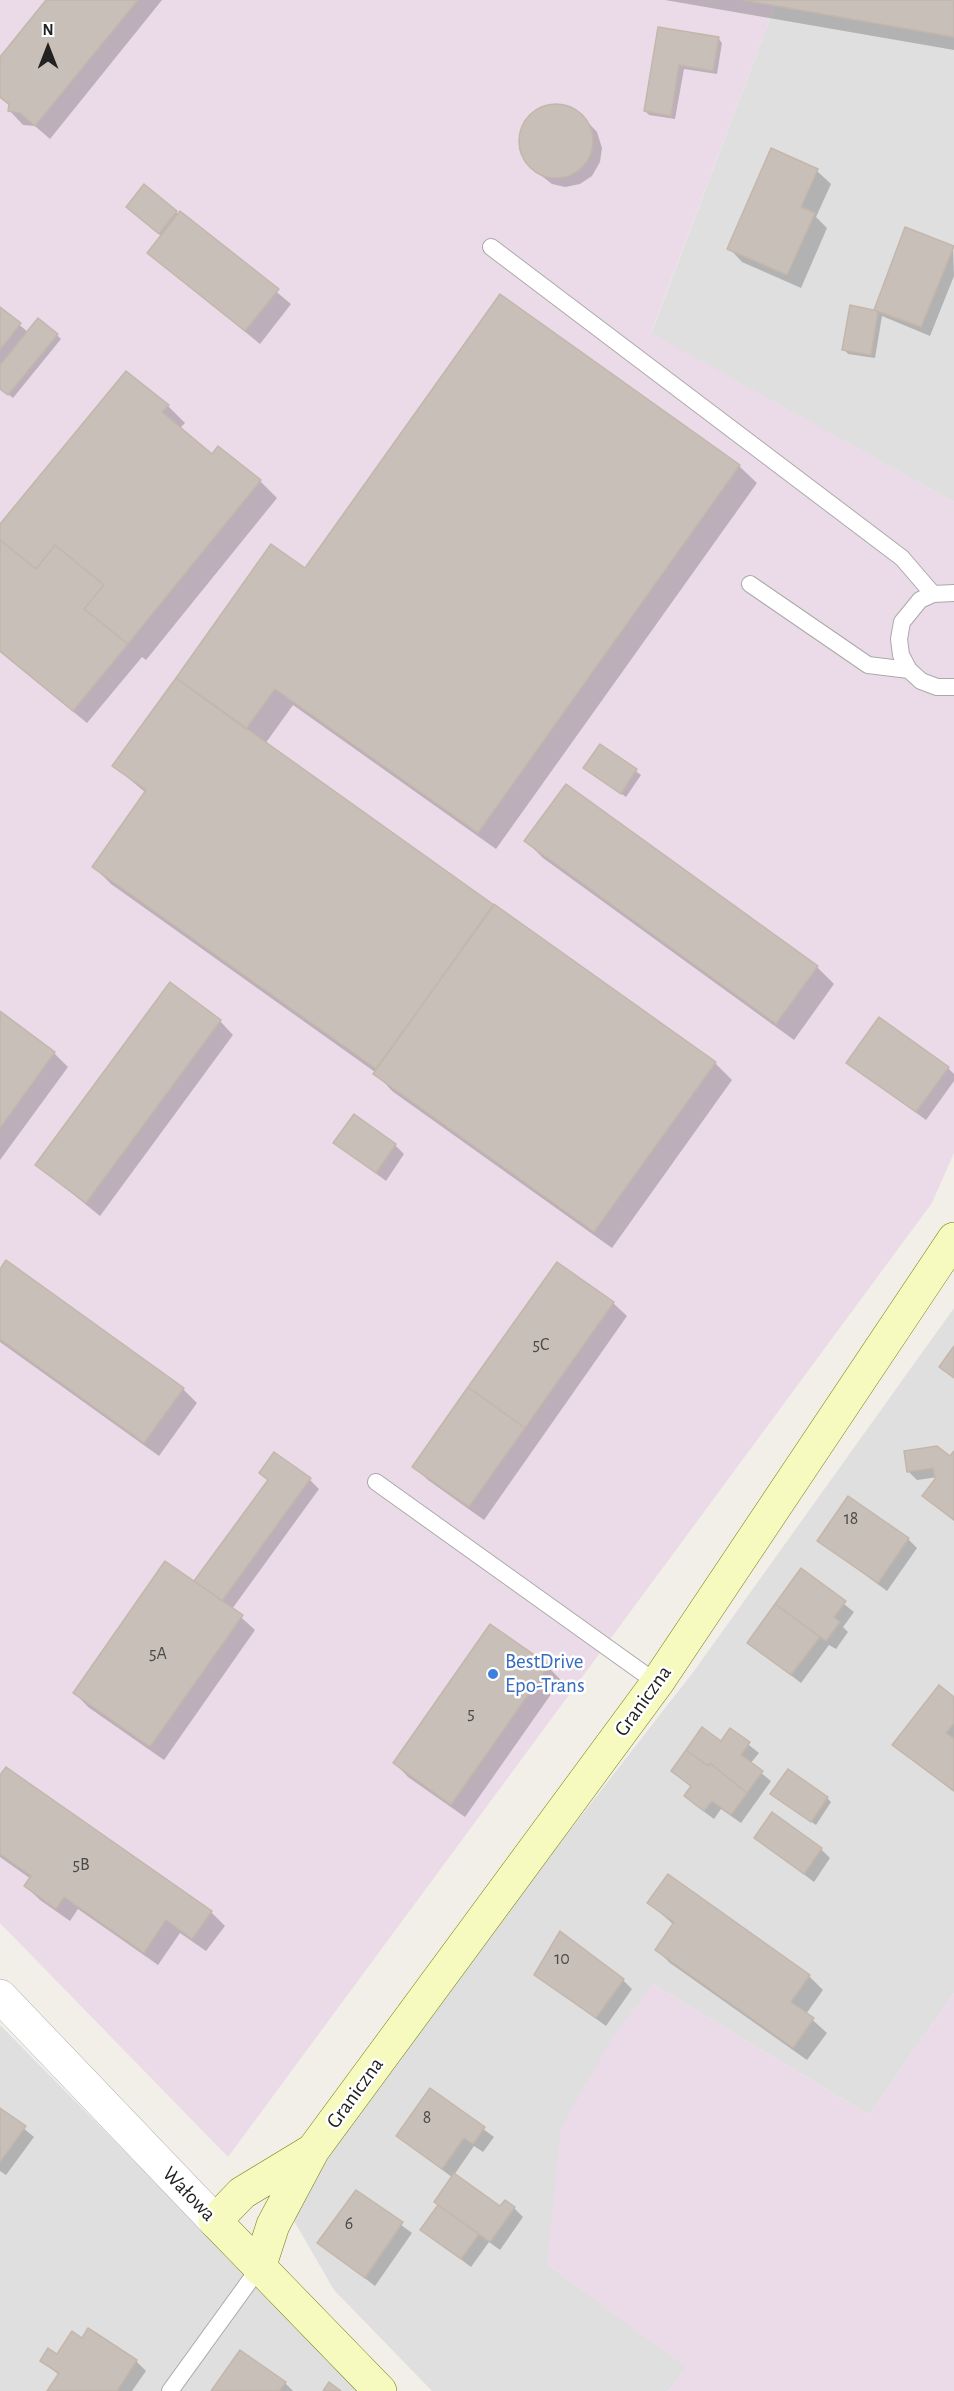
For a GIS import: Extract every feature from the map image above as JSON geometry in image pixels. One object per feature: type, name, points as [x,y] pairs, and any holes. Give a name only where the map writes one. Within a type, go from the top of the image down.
[{"type":"street","name":"Graniczna","points":[[313,2150],[657,1683],[954,1239]]},
{"type":"street","name":"Wałowa","points":[[0,1996],[380,2391]]},
{"type":"street","points":[[215,2221],[257,2183],[313,2150]]},
{"type":"street","points":[[260,2268],[273,2225],[313,2150]]},
{"type":"lane","points":[[491,247],[902,558],[933,594]]},
{"type":"lane","points":[[750,584],[868,665],[909,670],[929,684],[954,687]]},
{"type":"lane","points":[[909,670],[900,647],[902,622],[920,600],[933,594],[954,593]]},
{"type":"lane","points":[[376,1482],[657,1683]]},
{"type":"lane","points":[[170,2391],[260,2268]]},
{"type":"shaded area","points":[[0,0],[777,0],[651,333],[954,502],[954,1153],[932,1203],[228,2157],[0,1923]]},
{"type":"shaded area","points":[[777,0],[954,31],[954,502],[651,334]]},
{"type":"shaded area","points":[[954,1308],[954,1993],[869,2115],[653,1984],[547,2264],[687,2367],[668,2391],[432,2391],[334,2290],[282,2200],[694,1671]]},
{"type":"shaded area","points":[[653,1984],[869,2115],[954,1993],[954,2391],[668,2391],[686,2367],[547,2264],[561,2128],[612,2038]]},
{"type":"shaded area","points":[[0,2025],[218,2246],[359,2391],[0,2391]]},
{"type":"building","points":[[46,0],[138,0],[35,126],[20,113],[8,111],[9,104],[0,97],[0,57]]},
{"type":"building","points":[[742,0],[954,0],[954,37]]},
{"type":"building","points":[[658,27],[719,37],[713,71],[679,65],[671,116],[644,111]]},
{"type":"building","points":[[549,104],[563,104],[577,110],[587,120],[593,134],[591,155],[577,172],[563,178],[549,178],[535,172],[525,162],[519,148],[519,134],[525,120],[535,110]]},
{"type":"building","points":[[771,148],[818,169],[801,207],[815,213],[787,275],[727,249]]},
{"type":"building","points":[[144,184],[177,211],[159,234],[126,207]]},
{"type":"building","points":[[180,211],[279,289],[245,331],[147,253]]},
{"type":"building","points":[[905,227],[954,246],[921,327],[874,310]]},
{"type":"building","points":[[500,294],[740,465],[478,833],[275,689],[246,729],[176,678],[271,544],[305,568]]},
{"type":"building","points":[[850,305],[878,311],[871,355],[842,350]]},
{"type":"building","points":[[0,307],[21,323],[0,350]]},
{"type":"building","points":[[38,318],[58,334],[8,395],[0,389],[0,365]]},
{"type":"building","points":[[126,371],[169,405],[162,412],[212,454],[218,446],[261,480],[128,644],[84,609],[104,585],[55,545],[36,569],[0,540],[0,524]]},
{"type":"building","points":[[0,540],[36,569],[55,545],[104,585],[84,609],[128,644],[73,711],[0,651]]},
{"type":"building","points":[[176,678],[494,905],[376,1069],[92,867],[146,790],[112,766]]},
{"type":"building","points":[[600,744],[637,769],[621,794],[583,768]]},
{"type":"building","points":[[566,784],[818,966],[776,1024],[524,841]]},
{"type":"building","points":[[494,904],[716,1062],[594,1232],[373,1074]]},
{"type":"building","points":[[170,982],[221,1020],[86,1203],[35,1165]]},
{"type":"building","points":[[0,1011],[55,1052],[0,1128]]},
{"type":"building","points":[[879,1017],[949,1067],[916,1112],[846,1063]]},
{"type":"building","points":[[354,1114],[396,1144],[376,1173],[333,1143]]},
{"type":"building","points":[[6,1260],[184,1388],[144,1443],[0,1339],[0,1269]]},
{"type":"building","points":[[557,1262],[614,1302],[525,1428],[468,1387]]},
{"type":"building","points":[[954,1346],[954,1378],[939,1367]]},
{"type":"building","points":[[468,1387],[525,1428],[469,1507],[412,1467]]},
{"type":"building","points":[[937,1446],[950,1456],[954,1451],[954,1520],[922,1496],[935,1479],[933,1468],[907,1472],[904,1451]]},
{"type":"building","points":[[274,1452],[311,1478],[222,1601],[194,1581],[268,1480],[259,1473]]},
{"type":"building","points":[[848,1496],[909,1538],[878,1583],[817,1541]]},
{"type":"building","points":[[165,1561],[243,1615],[150,1747],[73,1693]]},
{"type":"building","points":[[801,1568],[846,1601],[834,1617],[840,1622],[826,1641],[775,1604]]},
{"type":"building","points":[[775,1604],[820,1637],[791,1675],[747,1643]]},
{"type":"building","points":[[490,1624],[549,1665],[451,1805],[393,1763]]},
{"type":"building","points":[[939,1685],[954,1697],[954,1723],[946,1733],[954,1739],[954,1791],[892,1745]]},
{"type":"building","points":[[702,1727],[721,1741],[730,1728],[750,1742],[741,1755],[763,1771],[747,1793],[710,1763],[708,1766],[686,1750]]},
{"type":"building","points":[[686,1750],[708,1766],[710,1763],[747,1793],[731,1815],[712,1801],[704,1811],[684,1796],[691,1786],[671,1771]]},
{"type":"building","points":[[6,1767],[212,1911],[192,1939],[166,1920],[144,1953],[64,1897],[56,1909],[24,1886],[31,1876],[0,1854],[0,1775]]},
{"type":"building","points":[[788,1769],[828,1797],[811,1822],[770,1794]]},
{"type":"building","points":[[772,1812],[822,1848],[804,1874],[754,1838]]},
{"type":"building","points":[[668,1874],[810,1975],[791,2002],[814,2018],[793,2048],[655,1950],[674,1922],[647,1903]]},
{"type":"building","points":[[560,1931],[624,1979],[596,2018],[534,1975]]},
{"type":"building","points":[[430,2088],[485,2127],[473,2144],[464,2138],[442,2169],[396,2136]]},
{"type":"building","points":[[0,2108],[26,2126],[0,2162]]},
{"type":"building","points":[[454,2173],[500,2206],[505,2200],[515,2207],[490,2242],[434,2202]]},
{"type":"building","points":[[356,2190],[403,2222],[365,2278],[317,2243]]},
{"type":"building","points":[[438,2205],[479,2234],[461,2259],[420,2230]]},
{"type":"building","points":[[88,2328],[137,2360],[117,2391],[47,2391],[59,2373],[40,2361],[48,2348],[57,2354],[72,2331],[82,2338]]},
{"type":"building","points":[[240,2350],[286,2382],[279,2391],[211,2391]]},
{"type":"building","points":[[329,2382],[341,2391],[323,2391]]},
{"type":"place","name":"BestDrive Epo-Trans","points":[[493,1674]]}]
